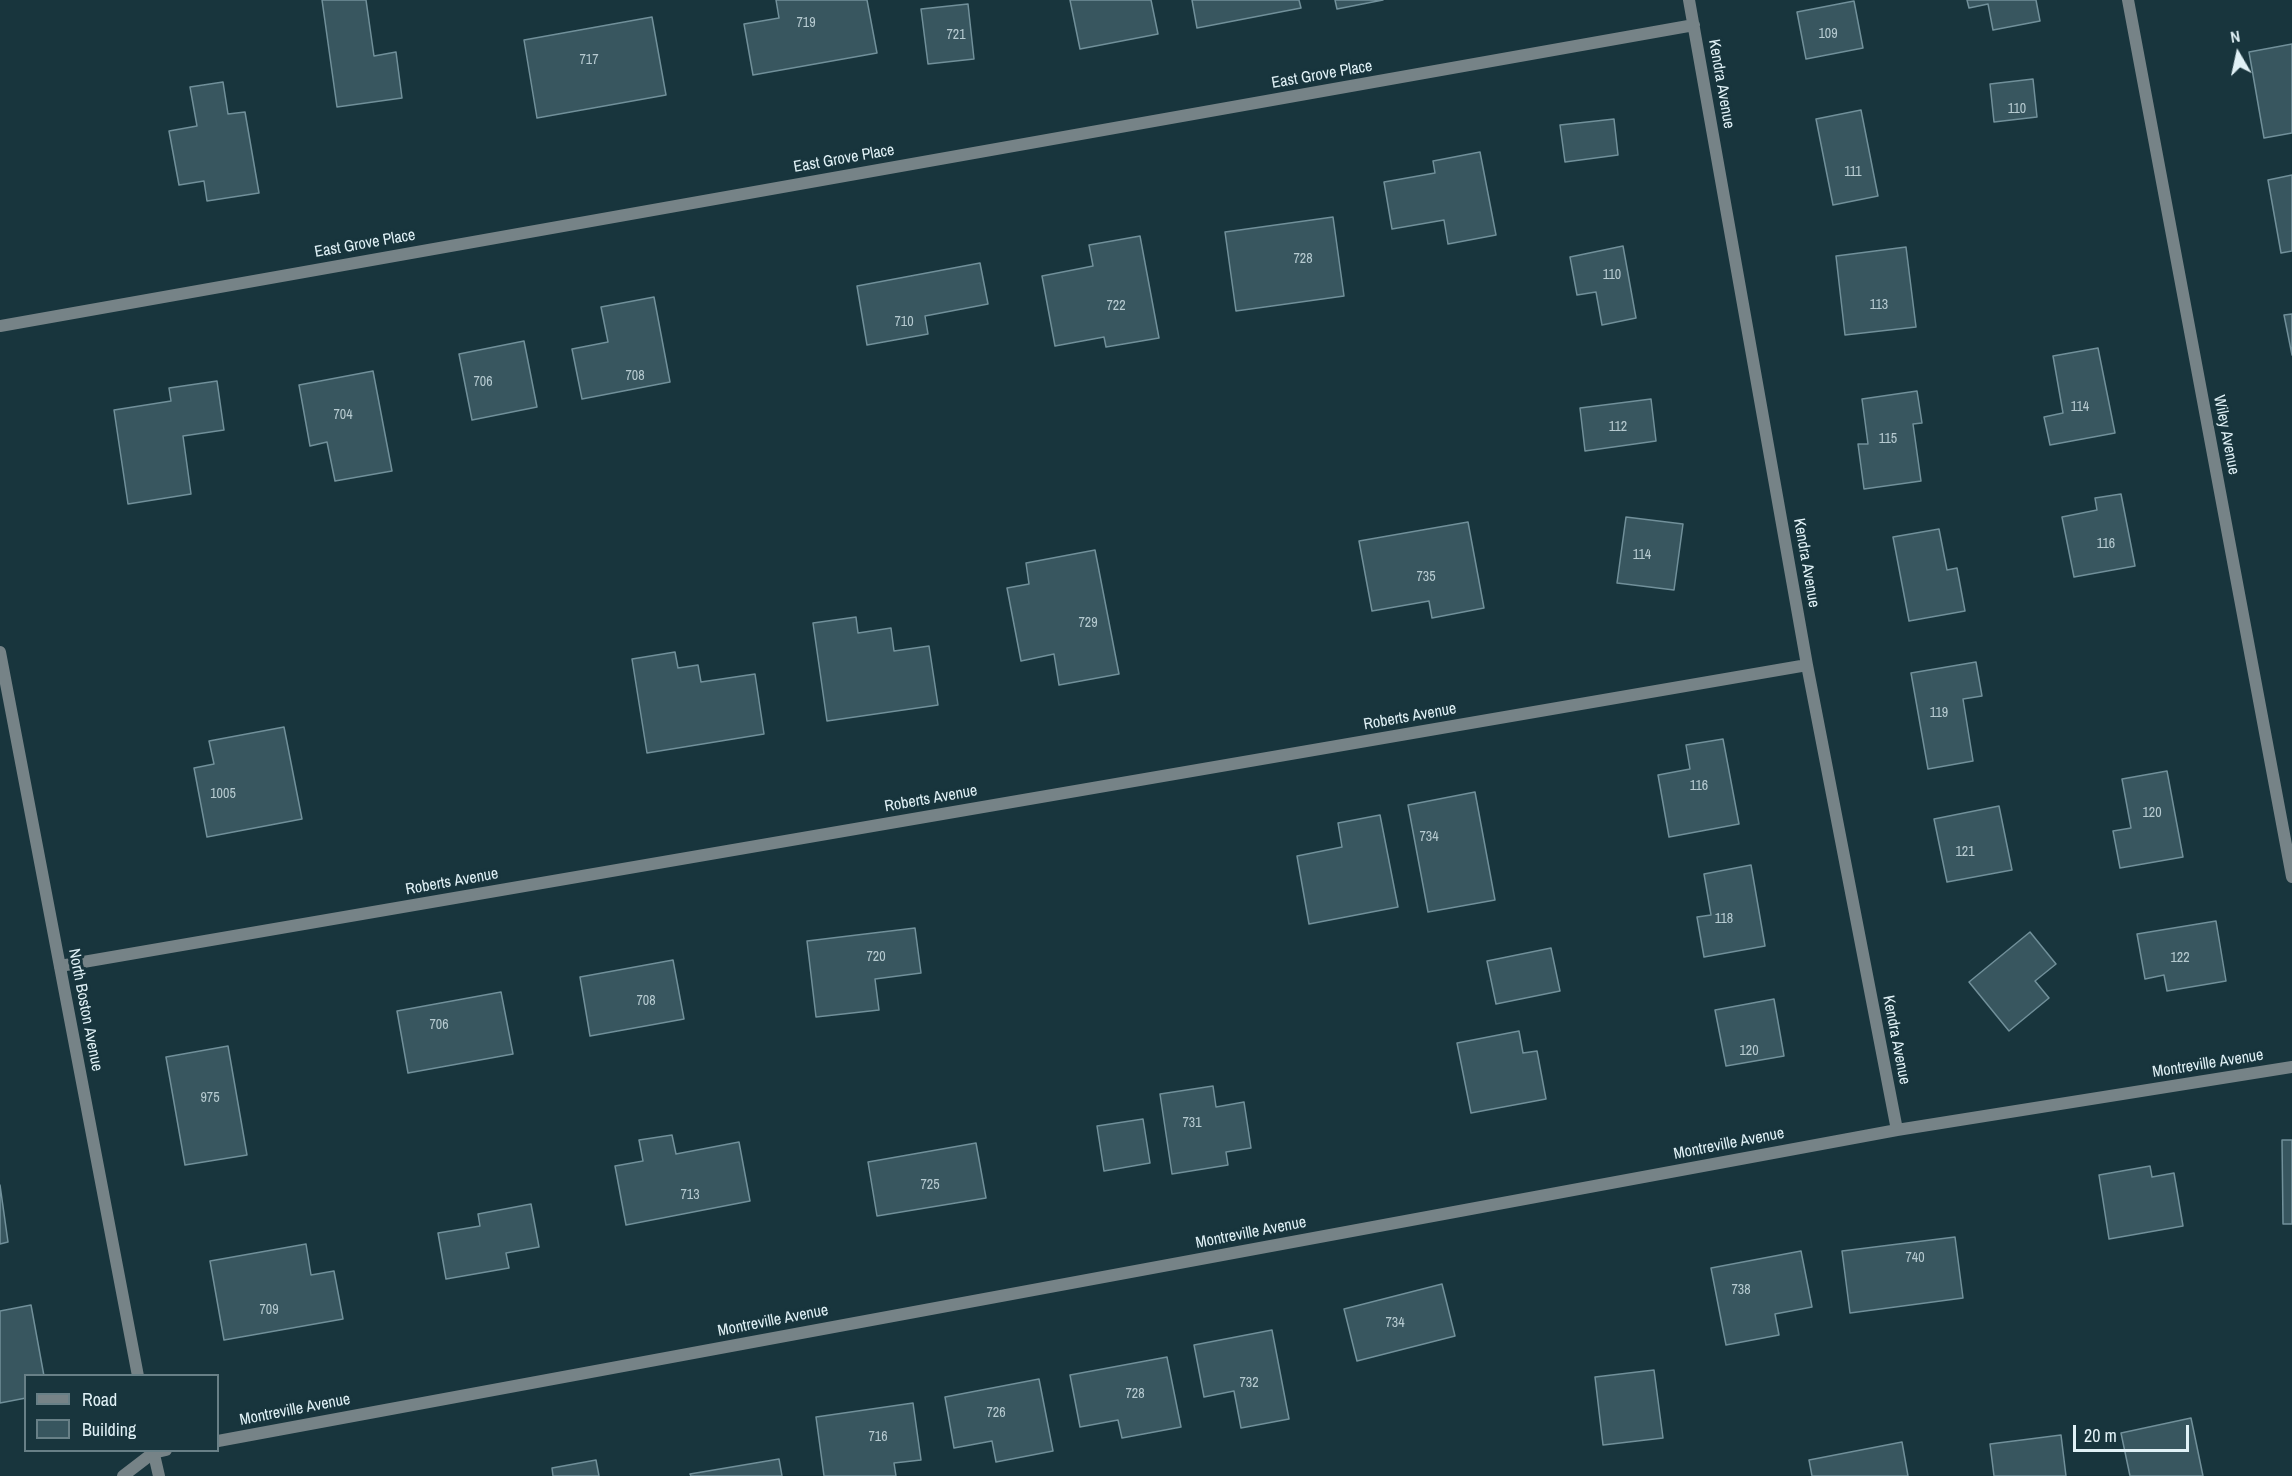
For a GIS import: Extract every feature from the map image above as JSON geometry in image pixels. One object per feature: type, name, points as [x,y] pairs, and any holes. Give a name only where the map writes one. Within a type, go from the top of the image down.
[{"type":"street","name":"Kendra Avenue","points":[[1689,0],[1807,665],[1897,1130]]},
{"type":"street","name":"Wiley Avenue","points":[[2128,0],[2292,877]]},
{"type":"street","name":"East Grove Place","points":[[0,326],[1694,25]]},
{"type":"street","name":"North Boston Avenue","points":[[0,652],[138,1374]]},
{"type":"street","name":"Roberts Avenue","points":[[60,966],[1807,665]]},
{"type":"street","name":"Montreville Avenue","points":[[219,1441],[1897,1130],[2292,1067]]},
{"type":"street","points":[[123,1476],[153,1452],[159,1476]]},
{"type":"building","points":[[322,0],[366,0],[374,56],[396,52],[402,98],[337,107]]},
{"type":"building","points":[[776,0],[867,0],[877,53],[753,75],[744,24],[779,18]]},
{"type":"building","points":[[1070,0],[1151,0],[1158,34],[1080,49]]},
{"type":"building","points":[[1192,0],[1299,0],[1301,8],[1197,28]]},
{"type":"building","points":[[1335,0],[1383,0],[1337,9]]},
{"type":"building","points":[[1967,0],[2036,0],[2040,21],[1993,30],[1988,4],[1969,8]]},
{"type":"building","points":[[1854,1],[1863,48],[1806,59],[1797,12]]},
{"type":"building","points":[[968,4],[974,59],[928,64],[921,9]]},
{"type":"building","points":[[652,17],[666,95],[537,118],[524,40]]},
{"type":"building","points":[[2292,44],[2292,133],[2264,138],[2249,52]]},
{"type":"building","points":[[2033,79],[2037,117],[1994,122],[1990,84]]},
{"type":"building","points":[[223,82],[228,114],[245,112],[259,193],[207,201],[204,181],[179,185],[169,131],[197,126],[190,87]]},
{"type":"building","points":[[1861,110],[1878,196],[1833,205],[1816,119]]},
{"type":"building","points":[[1614,119],[1618,155],[1565,162],[1560,125]]},
{"type":"building","points":[[1480,152],[1496,235],[1448,244],[1444,220],[1392,229],[1384,182],[1435,173],[1433,161]]},
{"type":"building","points":[[2292,175],[2292,251],[2281,253],[2268,180]]},
{"type":"building","points":[[1333,217],[1344,296],[1236,311],[1225,232]]},
{"type":"building","points":[[1140,236],[1159,338],[1106,347],[1104,337],[1055,346],[1042,276],[1093,266],[1089,245]]},
{"type":"building","points":[[1623,246],[1636,318],[1602,325],[1596,292],[1577,295],[1570,257]]},
{"type":"building","points":[[1906,247],[1916,327],[1845,335],[1836,256]]},
{"type":"building","points":[[980,263],[988,304],[925,316],[928,334],[867,345],[857,286]]},
{"type":"building","points":[[654,297],[670,382],[582,399],[572,349],[608,342],[601,307]]},
{"type":"building","points":[[2292,314],[2292,355],[2284,315]]},
{"type":"building","points":[[524,341],[537,407],[472,420],[459,354]]},
{"type":"building","points":[[2098,348],[2115,433],[2050,445],[2044,417],[2063,413],[2053,356]]},
{"type":"building","points":[[373,371],[392,471],[335,481],[327,442],[310,446],[299,385]]},
{"type":"building","points":[[217,381],[224,430],[183,436],[191,494],[128,504],[114,410],[171,401],[169,388]]},
{"type":"building","points":[[1917,391],[1922,423],[1913,424],[1921,481],[1864,489],[1858,444],[1868,444],[1862,399]]},
{"type":"building","points":[[1651,399],[1656,441],[1585,451],[1580,408]]},
{"type":"building","points":[[2121,494],[2135,566],[2074,577],[2062,517],[2097,510],[2095,498]]},
{"type":"building","points":[[1626,517],[1683,524],[1674,590],[1617,583]]},
{"type":"building","points":[[1468,522],[1484,608],[1432,618],[1429,601],[1372,611],[1359,541]]},
{"type":"building","points":[[1939,529],[1947,570],[1957,568],[1965,611],[1909,621],[1893,537]]},
{"type":"building","points":[[1095,550],[1119,674],[1059,685],[1054,654],[1021,661],[1007,588],[1029,584],[1026,563]]},
{"type":"building","points":[[856,617],[858,633],[891,628],[894,651],[929,646],[938,705],[827,721],[813,623]]},
{"type":"building","points":[[675,652],[678,668],[698,665],[701,682],[755,674],[764,734],[647,753],[632,659]]},
{"type":"building","points":[[1976,662],[1982,696],[1963,699],[1973,761],[1928,769],[1911,673]]},
{"type":"building","points":[[284,727],[302,819],[207,837],[194,768],[214,764],[209,741]]},
{"type":"building","points":[[1723,739],[1739,824],[1669,837],[1658,775],[1690,769],[1686,745]]},
{"type":"building","points":[[2167,771],[2183,857],[2120,868],[2113,831],[2131,828],[2122,779]]},
{"type":"building","points":[[1475,792],[1495,900],[1428,912],[1408,805]]},
{"type":"building","points":[[1999,806],[2012,870],[1947,882],[1934,819]]},
{"type":"building","points":[[1380,815],[1398,907],[1309,924],[1297,856],[1342,847],[1338,823]]},
{"type":"building","points":[[1751,865],[1765,946],[1704,957],[1697,917],[1711,915],[1704,874]]},
{"type":"building","points":[[2216,921],[2226,981],[2167,991],[2164,975],[2145,979],[2137,934]]},
{"type":"building","points":[[915,928],[921,973],[875,979],[879,1010],[816,1017],[807,941]]},
{"type":"building","points":[[2030,932],[2056,964],[2035,981],[2049,998],[2009,1031],[1969,982]]},
{"type":"building","points":[[1551,948],[1560,991],[1496,1004],[1487,961]]},
{"type":"building","points":[[673,960],[684,1019],[590,1036],[580,977]]},
{"type":"building","points":[[501,992],[513,1054],[408,1073],[397,1011]]},
{"type":"building","points":[[1774,999],[1784,1056],[1726,1066],[1715,1010]]},
{"type":"building","points":[[1519,1031],[1523,1053],[1537,1051],[1546,1099],[1471,1113],[1457,1043]]},
{"type":"building","points":[[228,1046],[247,1155],[185,1165],[166,1057]]},
{"type":"building","points":[[1213,1086],[1216,1107],[1244,1102],[1251,1148],[1226,1152],[1228,1165],[1172,1174],[1160,1094]]},
{"type":"building","points":[[1143,1119],[1150,1163],[1104,1171],[1097,1126]]},
{"type":"building","points":[[672,1135],[676,1154],[739,1142],[750,1201],[626,1225],[615,1166],[643,1161],[639,1140]]},
{"type":"building","points":[[2282,1140],[2292,1140],[2292,1224],[2283,1224]]},
{"type":"building","points":[[976,1143],[986,1198],[877,1216],[868,1162]]},
{"type":"building","points":[[2150,1166],[2152,1177],[2174,1173],[2183,1226],[2109,1239],[2099,1175]]},
{"type":"building","points":[[0,1185],[8,1242],[0,1244]]},
{"type":"building","points":[[531,1204],[539,1247],[506,1253],[509,1268],[446,1279],[438,1233],[480,1226],[478,1214]]},
{"type":"building","points":[[1955,1237],[1963,1298],[1850,1313],[1842,1251]]},
{"type":"building","points":[[306,1244],[311,1275],[334,1271],[343,1319],[224,1340],[210,1261]]},
{"type":"building","points":[[1801,1251],[1812,1307],[1775,1314],[1779,1335],[1726,1345],[1711,1268]]},
{"type":"building","points":[[1442,1284],[1455,1336],[1357,1361],[1344,1309]]},
{"type":"building","points":[[31,1305],[44,1374],[24,1374],[24,1398],[0,1403],[0,1311]]},
{"type":"building","points":[[1272,1330],[1289,1419],[1241,1428],[1234,1391],[1204,1397],[1194,1345]]},
{"type":"building","points":[[1167,1357],[1181,1427],[1122,1438],[1118,1420],[1080,1427],[1070,1375]]},
{"type":"building","points":[[1654,1370],[1663,1438],[1603,1445],[1595,1377]]},
{"type":"building","points":[[1039,1379],[1053,1451],[996,1462],[992,1441],[954,1448],[945,1397]]},
{"type":"building","points":[[913,1403],[921,1460],[894,1463],[896,1476],[824,1476],[816,1417]]},
{"type":"building","points":[[2191,1418],[2203,1476],[2130,1476],[2121,1433]]},
{"type":"building","points":[[2061,1435],[2066,1476],[1994,1476],[1990,1444]]},
{"type":"building","points":[[1902,1442],[1908,1476],[1812,1476],[1809,1460]]},
{"type":"building","points":[[779,1459],[782,1476],[691,1476],[690,1474]]},
{"type":"building","points":[[596,1460],[599,1476],[553,1476],[552,1468]]}]
